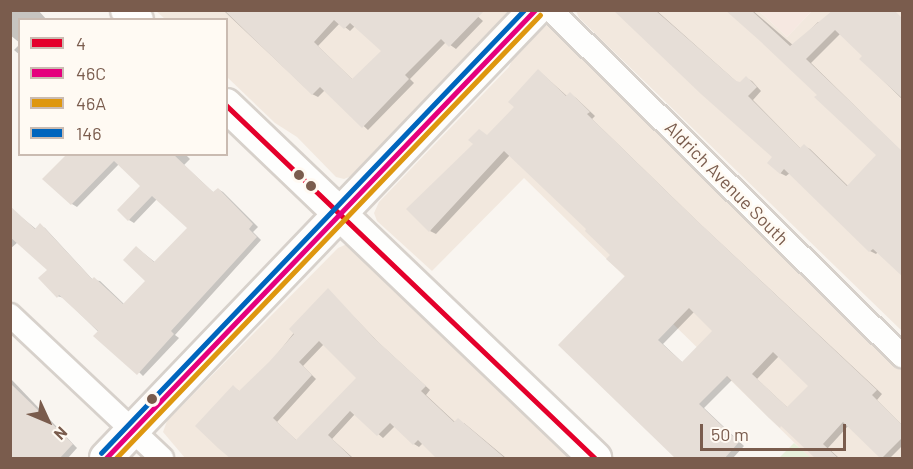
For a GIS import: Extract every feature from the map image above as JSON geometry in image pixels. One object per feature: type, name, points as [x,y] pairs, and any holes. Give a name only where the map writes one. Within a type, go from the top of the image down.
[{"type":"main road","points":[[106,459],[535,10]]},
{"type":"main road","points":[[228,107],[595,459]]},
{"type":"street","name":"Aldrich Avenue South","points":[[551,10],[903,356]]},
{"type":"street","points":[[10,315],[162,459]]},
{"type":"shaded area","points":[[156,11],[519,11],[354,175],[344,179],[336,177],[297,137],[275,123],[228,78],[228,18],[164,18]]},
{"type":"shaded area","points":[[576,11],[759,11],[787,37],[812,11],[902,11],[902,331],[579,18]]},
{"type":"shaded area","points":[[759,11],[812,11],[787,37]]},
{"type":"shaded area","points":[[548,24],[554,27],[902,367],[902,458],[810,458],[524,178],[432,271],[377,221],[374,213],[379,202],[509,67],[515,53]]},
{"type":"shaded area","points":[[347,244],[357,247],[570,458],[185,458],[163,432],[167,421],[338,248]]},
{"type":"green space","points":[[794,443],[811,458],[779,458]]},
{"type":"building","points":[[224,10],[485,10],[449,47],[441,39],[405,75],[409,79],[362,128],[320,87],[312,95]],"holes":[[[334,20],[344,29],[350,23],[381,51],[352,79],[314,42]]]},
{"type":"building","points":[[613,10],[655,10],[736,81],[740,82],[746,76],[757,87],[748,96],[800,148],[804,144],[847,186],[876,155],[814,97],[817,95],[725,10],[751,10],[790,46],[833,10],[894,10],[903,19],[903,99],[859,59],[862,56],[835,30],[806,59],[903,152],[903,277],[873,249],[869,252],[784,169],[780,174],[767,163],[772,157],[701,94]]},
{"type":"building","points":[[538,69],[566,96],[570,92],[590,112],[587,114],[692,216],[877,390],[872,395],[903,426],[903,437],[881,459],[843,422],[823,444],[839,459],[816,459],[781,426],[780,428],[769,418],[727,376],[699,404],[739,442],[724,459],[676,459],[558,345],[625,276],[606,259],[610,255],[585,231],[586,229],[504,151],[429,232],[406,209],[473,144],[468,140],[479,129],[487,135],[514,107],[508,102]],"holes":[[[689,308],[712,331],[682,362],[658,340]],[[773,352],[808,386],[787,407],[752,374]]]},
{"type":"building","points":[[65,156],[175,156],[213,192],[218,188],[253,224],[249,229],[257,237],[171,331],[174,334],[137,375],[93,336],[98,331],[59,295],[57,298],[38,278],[47,270],[10,237],[10,206],[35,229],[40,223],[92,279],[94,277],[123,304],[145,281],[123,260],[136,246],[154,262],[187,228],[152,196],[128,221],[117,210],[140,186],[114,161],[71,205],[42,179]]},
{"type":"building","points":[[328,288],[374,338],[426,386],[421,391],[454,422],[458,418],[506,459],[437,459],[418,440],[413,445],[390,423],[377,436],[350,411],[328,435],[353,459],[231,459],[195,426],[233,385],[239,391],[269,362],[294,334],[289,329]],"holes":[[[319,341],[356,378],[296,440],[273,418],[312,375],[299,362]]]},
{"type":"building","points":[[10,383],[73,444],[59,459],[10,459]]},
{"type":"transit line","name":"146","points":[[101,453],[524,10]]},
{"type":"transit line","name":"46C","points":[[106,458],[535,10]]},
{"type":"transit line","name":"46A","points":[[116,458],[540,15]]},
{"type":"transit line","name":"4","points":[[228,107],[595,458]]}]
